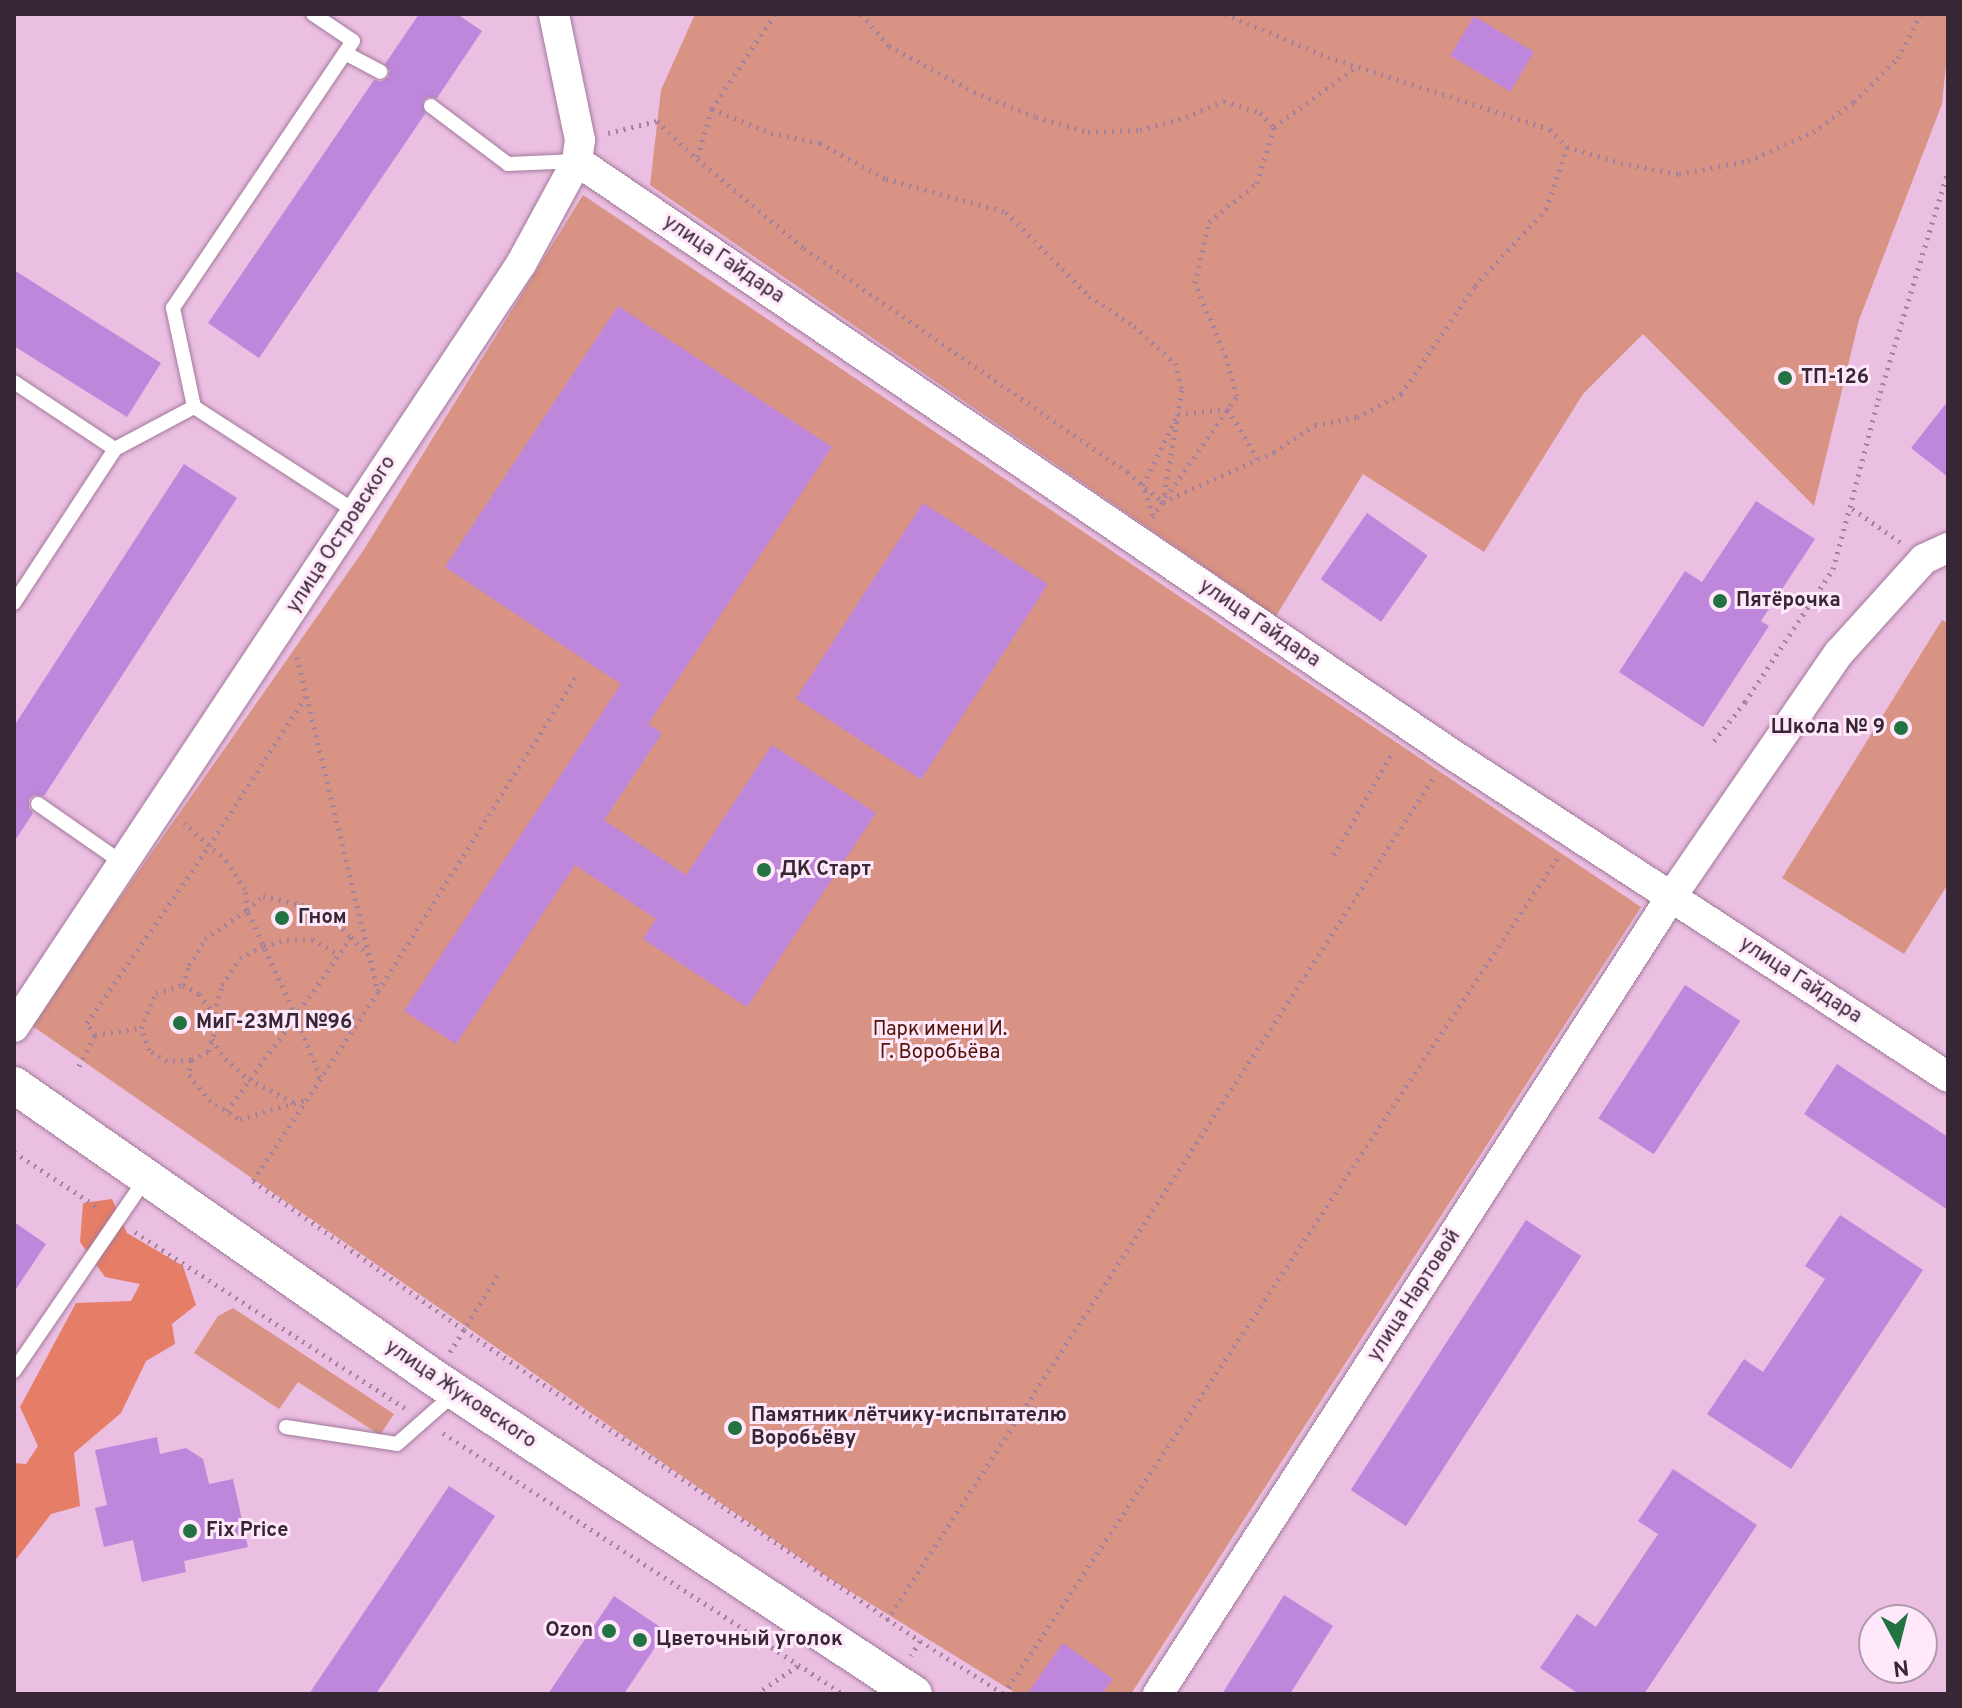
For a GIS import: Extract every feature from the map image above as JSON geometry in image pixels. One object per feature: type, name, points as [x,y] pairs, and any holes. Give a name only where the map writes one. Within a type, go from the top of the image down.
[{"type":"street","points":[[554,14],[579,150]]},
{"type":"street","name":"улица Островского","points":[[14,1027],[521,264],[579,150]]},
{"type":"street","name":"улица Гайдара","points":[[579,150],[1450,753],[1948,1077]]},
{"type":"street","name":"улица Нартовой","points":[[1158,1694],[1671,897],[1839,653],[1936,553]]},
{"type":"street","name":"улица Жуковского","points":[[14,1085],[456,1392],[914,1694]]},
{"type":"lane","points":[[313,14],[353,41],[173,308],[194,407],[356,512]]},
{"type":"lane","points":[[345,53],[380,72]]},
{"type":"lane","points":[[431,106],[508,164],[579,150]]},
{"type":"lane","points":[[14,382],[115,449]]},
{"type":"lane","points":[[14,603],[115,449],[194,407]]},
{"type":"lane","points":[[38,804],[124,864]]},
{"type":"lane","points":[[14,1371],[147,1177]]},
{"type":"lane","points":[[286,1427],[397,1444],[456,1392]]},
{"type":"path","points":[[697,159],[712,109],[775,14]]},
{"type":"path","points":[[861,14],[889,46],[974,92],[1088,132],[1140,130],[1186,117],[1224,101],[1260,113],[1274,127]]},
{"type":"path","points":[[1225,14],[1356,67],[1550,129],[1567,147],[1621,163],[1679,174],[1748,161],[1813,132],[1854,102],[1898,58],[1921,14]]},
{"type":"path","points":[[1163,502],[1237,396],[1226,357],[1195,283],[1209,222],[1257,183],[1274,127],[1356,67]]},
{"type":"path","points":[[712,109],[771,133],[820,143],[886,179],[1006,212],[1089,296],[1134,326],[1175,363],[1182,390],[1163,502]]},
{"type":"path","points":[[579,150],[657,121],[697,159],[804,248],[1163,502]]},
{"type":"path","points":[[1163,502],[1258,459],[1315,425],[1357,417],[1401,394],[1475,286],[1546,209],[1567,147]]},
{"type":"path","points":[[1714,741],[1745,702],[1833,569],[1878,400],[1948,171]]},
{"type":"path","points":[[1178,414],[1228,409]]},
{"type":"path","points":[[1228,409],[1258,459]]},
{"type":"path","points":[[1153,515],[1143,485],[1178,414]]},
{"type":"path","points":[[1850,507],[1936,553]]},
{"type":"path","points":[[295,649],[378,992]]},
{"type":"path","points":[[578,674],[378,992],[253,1181],[887,1620],[1450,753]]},
{"type":"path","points":[[95,1035],[87,1023],[209,846],[306,695]]},
{"type":"path","points":[[1334,855],[1409,725]]},
{"type":"path","points":[[177,816],[227,861],[245,889],[247,910],[296,1016],[320,1077]]},
{"type":"path","points":[[920,1641],[1004,1694],[1573,834]]},
{"type":"path","points":[[183,985],[189,965],[205,939],[263,896],[307,906],[337,923],[369,956]]},
{"type":"path","points":[[227,1111],[351,937]]},
{"type":"path","points":[[214,1017],[199,994],[183,985],[156,993],[141,1028],[149,1050],[167,1061],[191,1060],[208,1052],[222,985],[240,958],[264,946],[287,940],[312,939],[339,955]]},
{"type":"path","points":[[214,1017],[360,1017]]},
{"type":"path","points":[[95,1035],[141,1028]]},
{"type":"path","points":[[79,1066],[95,1035]]},
{"type":"path","points":[[212,1039],[225,1059],[249,1079],[294,1103]]},
{"type":"path","points":[[191,1060],[189,1075],[209,1100],[240,1119],[305,1099]]},
{"type":"path","points":[[450,1353],[498,1275]]},
{"type":"path","points":[[756,1694],[799,1665]]},
{"type":"green space","points":[[695,14],[1948,14],[1948,44],[1942,104],[1859,320],[1814,506],[1643,334],[1583,394],[1484,552],[1363,474],[1276,616],[650,185],[661,90]]},
{"type":"green space","name":"Парк имени И. Г. Воробьёва","points":[[583,195],[1641,907],[1131,1694],[1017,1694],[832,1580],[31,1025],[363,551]]},
{"type":"green space","name":"Школа № 9","points":[[1942,620],[1948,623],[1948,884],[1904,954],[1782,878]]},
{"type":"green space","points":[[233,1308],[394,1414],[380,1435],[298,1382],[279,1409],[194,1353],[218,1316]]},
{"type":"shaded area","points":[[112,1199],[127,1233],[183,1266],[196,1305],[172,1324],[175,1344],[146,1361],[121,1413],[74,1453],[80,1506],[51,1514],[14,1562],[14,1463],[26,1464],[38,1446],[20,1407],[76,1303],[131,1301],[140,1284],[105,1277],[80,1242],[83,1203]]},
{"type":"building","points":[[419,14],[457,14],[482,31],[437,98],[428,97],[423,101],[425,114],[259,358],[208,323],[374,80],[381,82],[388,77],[390,71],[385,64]]},
{"type":"building","points":[[1474,16],[1534,52],[1510,91],[1450,55]]},
{"type":"building","points":[[14,270],[161,363],[127,417],[14,346]]},
{"type":"building","points":[[618,306],[832,447],[648,724],[662,733],[604,820],[686,875],[772,745],[876,813],[747,1007],[643,939],[656,919],[575,865],[456,1044],[404,1011],[621,684],[445,567]]},
{"type":"building","points":[[1948,401],[1948,477],[1911,448]]},
{"type":"building","points":[[184,464],[237,498],[44,796],[34,795],[29,799],[29,808],[33,813],[14,842],[14,726]]},
{"type":"building","name":"Пятёрочка","points":[[1756,501],[1815,539],[1761,621],[1769,626],[1703,727],[1619,672],[1685,571],[1702,582]]},
{"type":"building","points":[[923,503],[1048,584],[921,780],[796,698]]},
{"type":"building","points":[[1367,513],[1428,555],[1381,622],[1321,579]]},
{"type":"building","points":[[1685,985],[1740,1021],[1654,1154],[1598,1118]]},
{"type":"building","points":[[1837,1064],[1948,1137],[1948,1210],[1804,1114]]},
{"type":"building","points":[[1840,1215],[1923,1270],[1791,1469],[1707,1414],[1744,1359],[1763,1372],[1825,1279],[1805,1266]]},
{"type":"building","points":[[1526,1220],[1581,1256],[1406,1526],[1351,1490]]},
{"type":"building","points":[[14,1222],[46,1244],[14,1292]]},
{"type":"building","points":[[157,1437],[160,1454],[186,1448],[203,1459],[209,1484],[233,1479],[248,1547],[184,1561],[186,1572],[142,1582],[133,1540],[104,1547],[95,1508],[107,1505],[95,1450]]},
{"type":"building","points":[[1673,1469],[1757,1525],[1644,1694],[1579,1694],[1540,1668],[1577,1614],[1596,1627],[1658,1534],[1638,1521]]},
{"type":"building","points":[[449,1486],[495,1516],[376,1694],[309,1694]]},
{"type":"building","points":[[1284,1595],[1333,1626],[1290,1694],[1222,1694]]},
{"type":"building","points":[[614,1596],[666,1631],[624,1694],[548,1694]]},
{"type":"building","points":[[1063,1643],[1113,1679],[1102,1694],[1027,1694]]},
{"type":"place","name":"ТП-126","points":[[1785,378]]},
{"type":"place","name":"Пятёрочка","points":[[1720,601]]},
{"type":"place","name":"Школа № 9","points":[[1901,728]]},
{"type":"place","name":"ДК Старт","points":[[764,870]]},
{"type":"place","name":"Гном","points":[[282,918]]},
{"type":"place","name":"МиГ-23МЛ №96","points":[[180,1023]]},
{"type":"place","name":"Памятник лётчику-испытателю Воробьёву","points":[[735,1428]]},
{"type":"place","name":"Fix Price","points":[[190,1531]]},
{"type":"place","name":"Ozon","points":[[609,1631]]},
{"type":"place","name":"Цветочный уголок","points":[[640,1640]]}]
